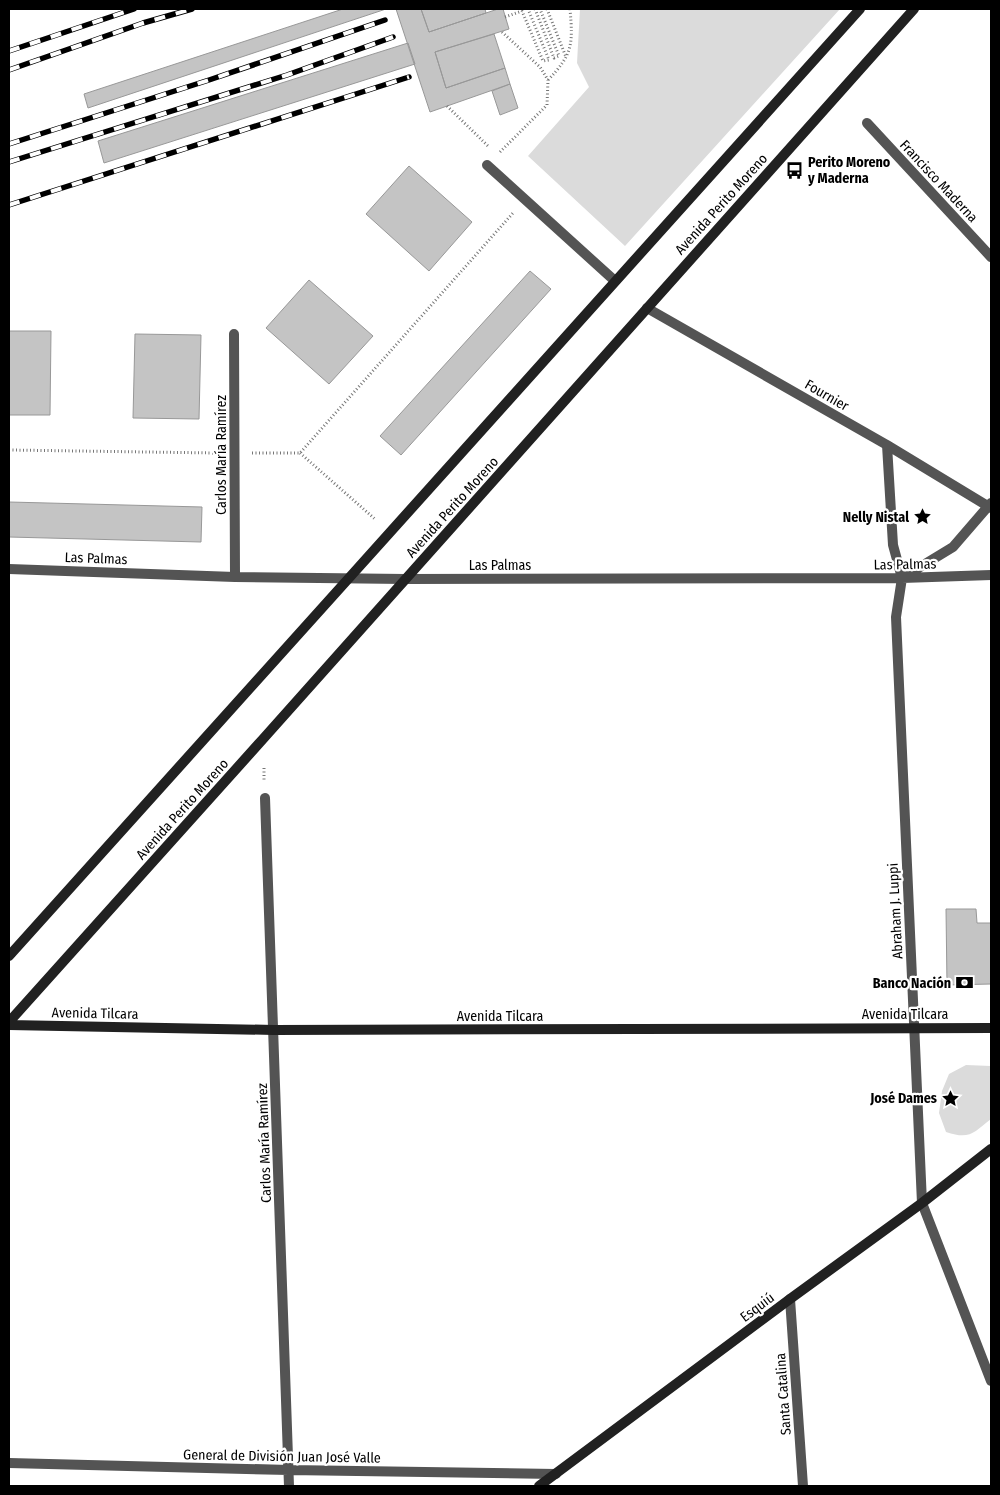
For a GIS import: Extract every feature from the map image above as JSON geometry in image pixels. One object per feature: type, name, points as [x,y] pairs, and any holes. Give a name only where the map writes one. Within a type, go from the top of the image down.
[{"type":"main road","name":"Avenida Perito Moreno","points":[[9,956],[860,9]]},
{"type":"main road","name":"Avenida Perito Moreno","points":[[9,1023],[914,9]]},
{"type":"main road","name":"Avenida Tilcara","points":[[9,1023],[274,1030],[991,1028]]},
{"type":"main road","name":"Esquiú","points":[[540,1486],[790,1299],[922,1204],[991,1149]]},
{"type":"street","name":"Francisco Maderna","points":[[867,123],[991,258]]},
{"type":"street","points":[[487,165],[615,282]]},
{"type":"street","name":"Fournier","points":[[648,308],[990,506]]},
{"type":"street","name":"Carlos María Ramírez","points":[[234,334],[235,576]]},
{"type":"street","name":"Abraham J. Luppi","points":[[887,445],[893,545],[902,578],[896,617],[922,1204],[991,1381]]},
{"type":"street","points":[[902,578],[953,547],[990,506]]},
{"type":"street","name":"Las Palmas","points":[[9,569],[405,579],[902,578],[991,575]]},
{"type":"street","name":"Carlos María Ramírez","points":[[264,798],[274,1030],[289,1486]]},
{"type":"street","name":"Santa Catalina","points":[[790,1299],[803,1486]]},
{"type":"street","name":"General de División Juan José Valle","points":[[9,1463],[556,1474]]},
{"type":"path","points":[[505,17],[522,10],[543,62],[549,60],[528,9]]},
{"type":"path","points":[[535,9],[554,58],[559,56],[540,9]]},
{"type":"path","points":[[547,9],[566,58]]},
{"type":"path","points":[[548,80],[561,67],[571,49],[572,28],[570,9]]},
{"type":"path","points":[[498,154],[547,105],[548,80],[540,67],[502,32]]},
{"type":"path","points":[[447,106],[479,138]]},
{"type":"path","points":[[300,453],[525,200]]},
{"type":"path","points":[[9,450],[300,453],[390,533]]},
{"type":"shaded area","points":[[580,9],[840,9],[625,246],[528,156],[589,87],[577,63]]},
{"type":"shaded area","points":[[966,1065],[991,1066],[991,1119],[971,1134],[961,1135],[946,1132],[939,1113],[942,1091],[949,1074]]},
{"type":"building","points":[[343,9],[386,9],[88,108],[84,94]]},
{"type":"building","points":[[396,9],[421,9],[429,32],[503,9],[509,29],[435,52],[446,88],[505,68],[510,84],[430,112]]},
{"type":"building","points":[[421,9],[485,9],[486,13],[429,32]]},
{"type":"building","points":[[494,34],[505,68],[446,88],[435,52]]},
{"type":"building","points":[[408,43],[415,64],[104,163],[98,141]]},
{"type":"building","points":[[510,84],[518,108],[500,115],[492,91]]},
{"type":"building","points":[[409,166],[472,222],[429,271],[366,214]]},
{"type":"building","points":[[530,271],[551,289],[401,455],[380,436]]},
{"type":"building","points":[[309,280],[373,336],[329,384],[266,328]]},
{"type":"building","points":[[9,331],[51,331],[50,415],[9,415]]},
{"type":"building","points":[[135,334],[201,335],[199,419],[133,418]]},
{"type":"building","points":[[9,502],[202,507],[201,542],[9,537]]},
{"type":"building","points":[[946,909],[976,909],[977,923],[991,923],[991,984],[947,985]]},
{"type":"railway","points":[[9,51],[134,9]]},
{"type":"railway","points":[[9,70],[143,23],[192,9]]},
{"type":"railway","points":[[9,144],[209,80],[385,20]]},
{"type":"railway","points":[[9,162],[287,75],[393,37]]},
{"type":"railway","points":[[9,205],[409,77]]},
{"type":"place","name":"Perito Moreno y Maderna","points":[[794,170]]},
{"type":"place","name":"Nelly Nistal","points":[[923,517]]},
{"type":"place","name":"Banco Nación","points":[[965,983]]},
{"type":"place","name":"José Dames","points":[[951,1098]]}]
